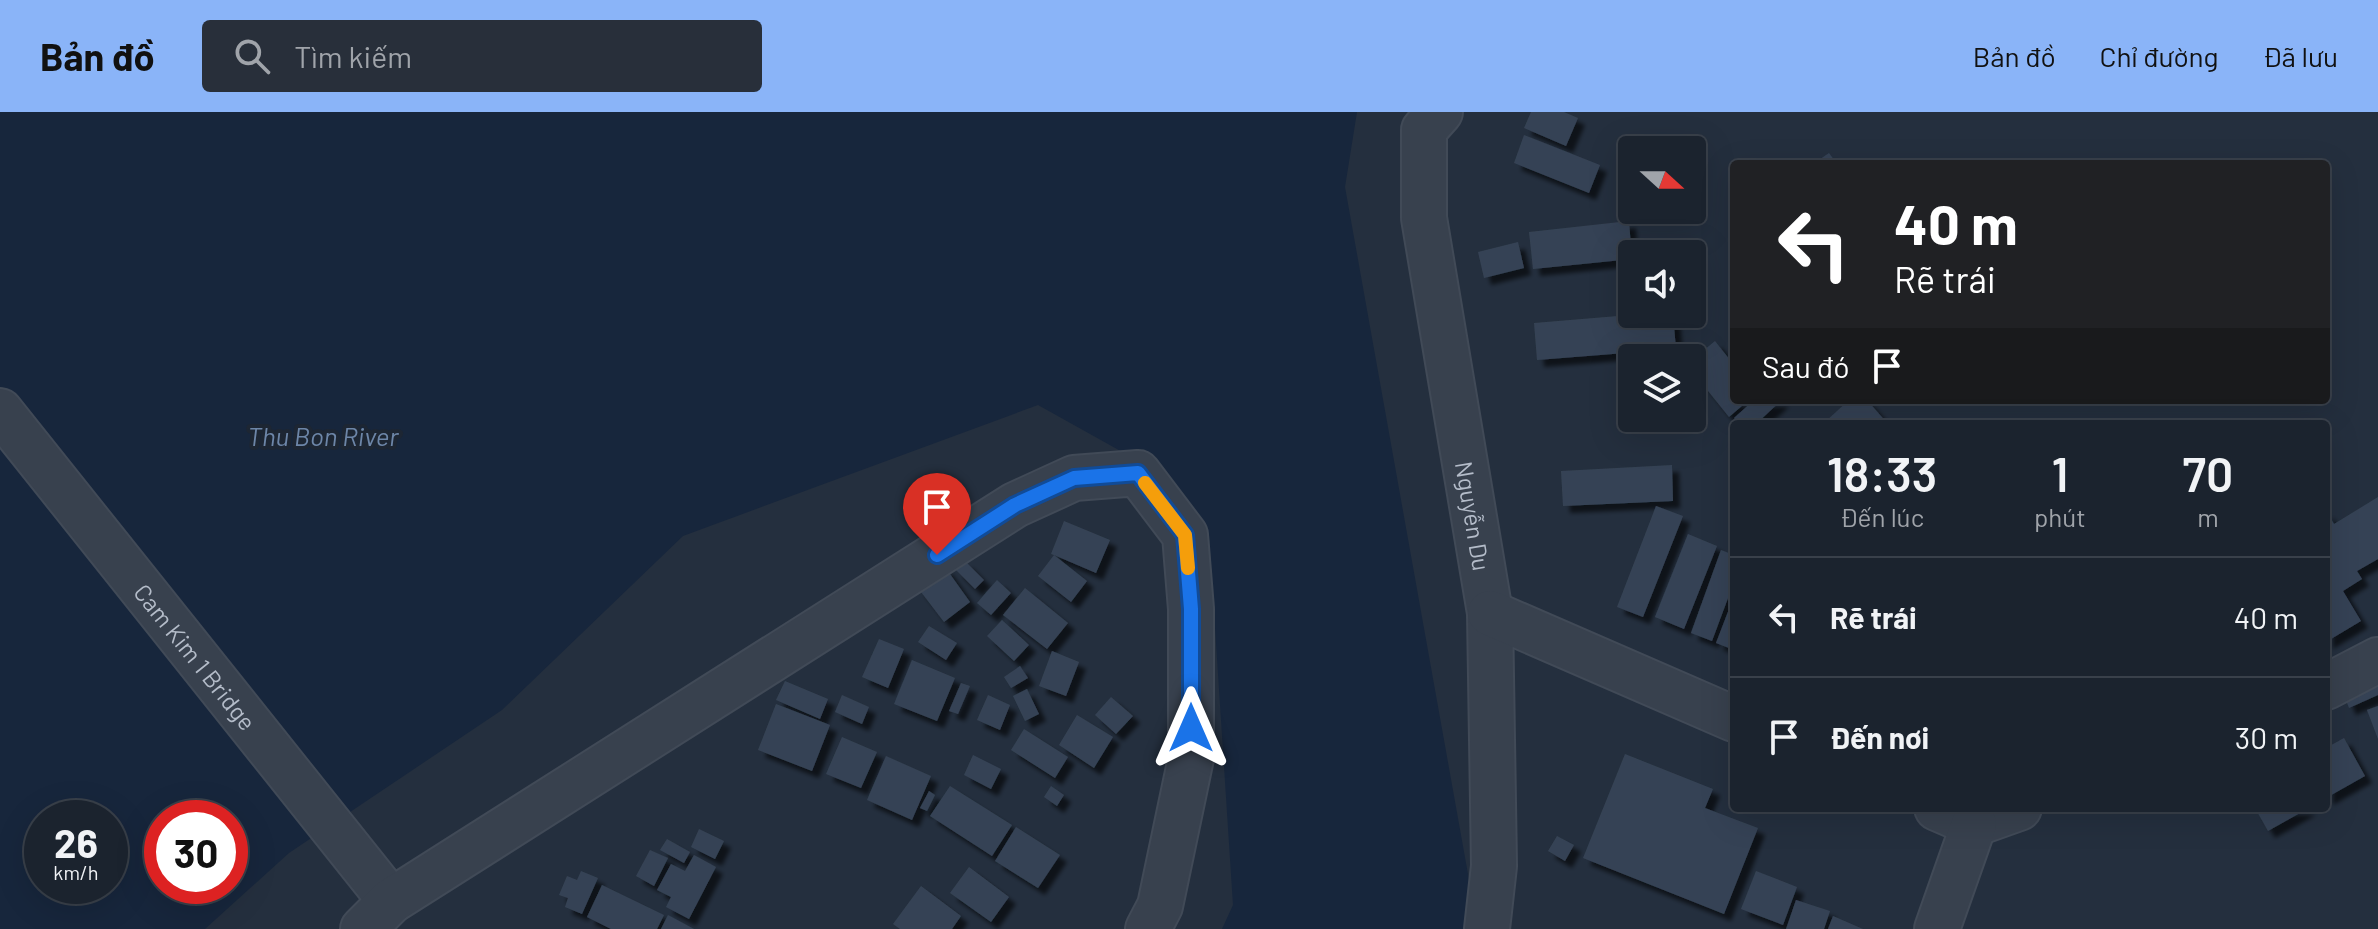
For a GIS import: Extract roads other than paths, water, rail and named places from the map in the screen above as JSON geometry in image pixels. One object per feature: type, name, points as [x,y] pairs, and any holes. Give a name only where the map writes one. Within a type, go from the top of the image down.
[{"type":"street","name":"Nguyễn Du","points":[[1440,112],[1424,130],[1424,218],[1490,613],[1494,866],[1487,929]]},
{"type":"street","name":"Cam Kim 1 Bridge","points":[[0,411],[377,915]]},
{"type":"street","points":[[377,915],[1015,505],[1074,478],[1138,473],[1185,535],[1191,609],[1191,758],[1160,906],[1148,929]]},
{"type":"street","points":[[1490,613],[1730,717]]},
{"type":"street","points":[[2330,685],[2378,660]]},
{"type":"street","points":[[1937,929],[1956,816],[1988,812]]},
{"type":"water","name":"Thu Bon River","points":[[0,112],[1357,112],[1345,187],[1473,902],[1472,929],[1222,929],[1233,905],[1209,535],[1151,468],[1038,405],[683,536],[502,710],[289,853],[248,890],[248,800],[144,800],[144,904],[233,904],[205,929],[0,929]]}]
